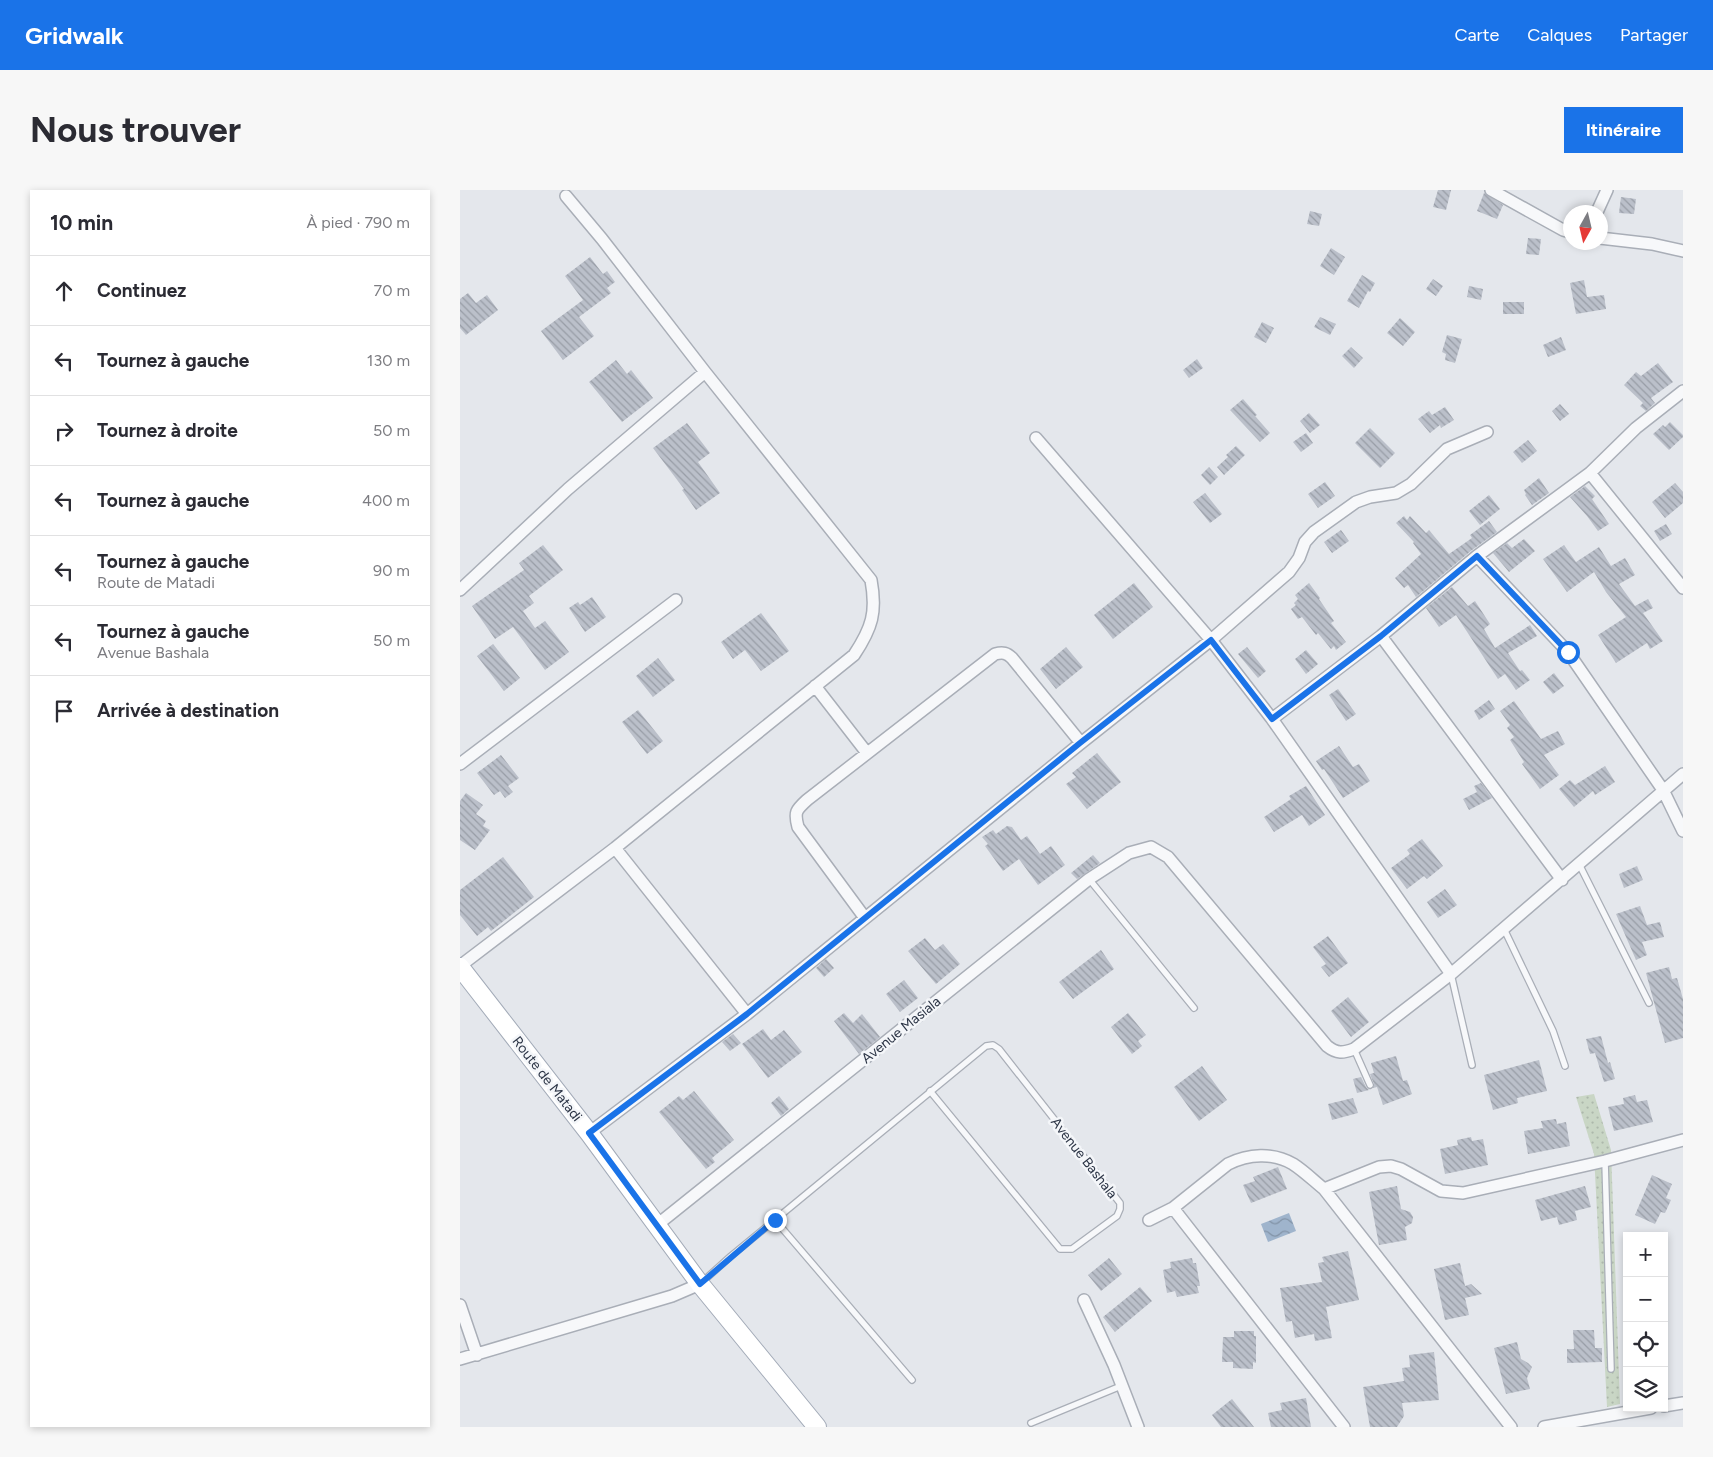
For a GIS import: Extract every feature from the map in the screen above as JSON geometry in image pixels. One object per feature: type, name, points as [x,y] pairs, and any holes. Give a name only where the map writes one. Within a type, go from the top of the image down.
[{"type":"main road","name":"Route de Matadi","points":[[460,967],[589,1133],[700,1284],[817,1427]]},
{"type":"street","points":[[1491,190],[1563,230]]},
{"type":"street","points":[[1600,205],[1607,190]]},
{"type":"street","points":[[460,967],[614,848],[854,655],[867,636],[874,614],[871,580],[566,196]]},
{"type":"street","points":[[1608,239],[1652,244],[1683,251]]},
{"type":"street","points":[[460,590],[568,489],[705,372]]},
{"type":"street","points":[[1272,719],[1381,636],[1477,556],[1590,473],[1636,428],[1683,391]]},
{"type":"street","points":[[589,1133],[747,1014],[1080,743],[1211,640],[1289,572],[1299,558],[1305,542],[1314,532],[1356,502],[1370,497],[1396,493],[1411,484],[1448,449],[1487,432]]},
{"type":"street","points":[[1036,438],[1211,640],[1272,719],[1451,974]]},
{"type":"street","points":[[1590,473],[1683,588]]},
{"type":"street","points":[[1477,556],[1568,652],[1663,790],[1683,831]]},
{"type":"street","points":[[460,764],[676,600]]},
{"type":"street","points":[[1381,636],[1562,880]]},
{"type":"street","points":[[865,918],[798,827],[795,818],[797,809],[807,800],[995,654],[1008,654],[1012,658],[1080,743]]},
{"type":"street","points":[[815,686],[867,753]]},
{"type":"street","points":[[1354,1049],[1451,974],[1683,774]]},
{"type":"street","name":"Avenue Masiala","points":[[657,1225],[1089,878],[1129,853],[1151,847],[1168,857],[1327,1046],[1334,1052],[1344,1053],[1354,1049]]},
{"type":"street","points":[[614,848],[747,1014]]},
{"type":"street","points":[[1324,1189],[1379,1167],[1391,1166],[1401,1169],[1442,1191],[1463,1193],[1605,1161],[1683,1140]]},
{"type":"street","points":[[1149,1220],[1173,1208],[1228,1164],[1246,1157],[1279,1159],[1293,1164],[1324,1189],[1510,1427]]},
{"type":"street","points":[[1173,1208],[1344,1427]]},
{"type":"street","points":[[460,1359],[672,1296],[700,1284]]},
{"type":"street","points":[[1084,1300],[1114,1365],[1138,1427]]},
{"type":"street","points":[[460,1305],[476,1355]]},
{"type":"street","points":[[1668,1405],[1683,1403]]},
{"type":"street","points":[[1544,1427],[1628,1412]]},
{"type":"lane","points":[[1579,864],[1649,1003]]},
{"type":"lane","points":[[1089,878],[1194,1008]]},
{"type":"lane","points":[[1504,929],[1553,1031],[1565,1066]]},
{"type":"lane","points":[[1451,974],[1472,1065]]},
{"type":"lane","name":"Avenue Bashala","points":[[700,1284],[930,1091],[986,1046],[993,1045],[999,1049],[1120,1203],[1120,1210],[1117,1216],[1072,1249],[1060,1249],[930,1091]]},
{"type":"lane","points":[[1354,1049],[1370,1085]]},
{"type":"lane","points":[[1605,1161],[1611,1369]]},
{"type":"lane","points":[[775,1220],[912,1380]]},
{"type":"lane","points":[[1031,1423],[1121,1386]]},
{"type":"green space","points":[[1594,1094],[1611,1150],[1620,1404],[1607,1407],[1594,1154],[1576,1097]]},
{"type":"water","points":[[1289,1213],[1296,1231],[1268,1242],[1261,1224]]},
{"type":"building","points":[[1438,190],[1451,190],[1446,210],[1433,207]]},
{"type":"building","points":[[1484,193],[1503,205],[1497,219],[1477,211]]},
{"type":"building","points":[[1621,197],[1636,199],[1634,214],[1619,213]]},
{"type":"building","points":[[1310,211],[1322,214],[1319,226],[1307,224]]},
{"type":"building","points":[[1528,238],[1541,239],[1539,255],[1526,254]]},
{"type":"building","points":[[1331,248],[1345,257],[1334,275],[1320,266]]},
{"type":"building","points":[[590,257],[603,274],[607,271],[615,282],[607,288],[611,293],[579,317],[594,336],[563,360],[541,331],[583,300],[565,276]]},
{"type":"building","points":[[1362,275],[1375,283],[1370,292],[1368,291],[1359,308],[1347,301]]},
{"type":"building","points":[[1433,279],[1443,286],[1436,296],[1426,289]]},
{"type":"building","points":[[1584,280],[1587,297],[1604,295],[1606,309],[1576,314],[1570,283]]},
{"type":"building","points":[[1469,286],[1483,289],[1481,300],[1467,297]]},
{"type":"building","points":[[468,293],[476,303],[487,295],[498,310],[466,335],[460,328],[460,299]]},
{"type":"building","points":[[1503,302],[1524,302],[1524,314],[1503,314]]},
{"type":"building","points":[[1320,317],[1336,324],[1330,335],[1314,327]]},
{"type":"building","points":[[1400,318],[1415,332],[1403,346],[1387,333]]},
{"type":"building","points":[[1262,322],[1274,328],[1266,343],[1254,337]]},
{"type":"building","points":[[1447,335],[1462,339],[1455,363],[1445,360],[1446,354],[1442,352]]},
{"type":"building","points":[[1561,337],[1566,350],[1548,357],[1543,345]]},
{"type":"building","points":[[1351,347],[1363,358],[1354,368],[1342,356]]},
{"type":"building","points":[[1197,359],[1203,368],[1189,378],[1183,370]]},
{"type":"building","points":[[616,360],[627,374],[631,370],[653,398],[622,422],[589,382]]},
{"type":"building","points":[[1658,363],[1673,382],[1651,398],[1655,403],[1646,411],[1640,406],[1643,403],[1624,385],[1636,372],[1641,376]]},
{"type":"building","points":[[1243,399],[1270,433],[1260,442],[1230,410]]},
{"type":"building","points":[[1560,404],[1569,414],[1560,421],[1552,411]]},
{"type":"building","points":[[1445,407],[1454,420],[1441,428],[1440,425],[1430,433],[1418,419],[1429,411],[1432,415]]},
{"type":"building","points":[[1309,413],[1320,425],[1310,433],[1300,421]]},
{"type":"building","points":[[1670,422],[1683,437],[1669,450],[1653,434],[1663,425],[1665,427]]},
{"type":"building","points":[[687,423],[710,453],[698,462],[720,493],[696,510],[682,490],[684,489],[653,448]]},
{"type":"building","points":[[1370,428],[1395,453],[1380,468],[1355,443]]},
{"type":"building","points":[[1306,433],[1313,443],[1301,452],[1293,442]]},
{"type":"building","points":[[1528,440],[1537,451],[1522,463],[1513,452]]},
{"type":"building","points":[[1236,446],[1245,455],[1224,475],[1217,467]]},
{"type":"building","points":[[1209,467],[1218,477],[1210,485],[1201,475]]},
{"type":"building","points":[[1539,478],[1549,493],[1532,505],[1524,490]]},
{"type":"building","points":[[1325,482],[1335,496],[1318,508],[1308,494]]},
{"type":"building","points":[[1675,483],[1683,492],[1683,503],[1665,518],[1652,502]]},
{"type":"building","points":[[1585,486],[1595,496],[1592,499],[1609,524],[1598,531],[1570,497]]},
{"type":"building","points":[[1205,493],[1222,514],[1210,523],[1193,502]]},
{"type":"building","points":[[1489,495],[1500,509],[1480,525],[1469,511]]},
{"type":"building","points":[[1404,516],[1407,520],[1410,516],[1426,533],[1429,530],[1449,554],[1472,538],[1470,535],[1489,521],[1497,532],[1472,550],[1416,597],[1408,585],[1404,588],[1395,578],[1421,554],[1414,542],[1396,523]]},
{"type":"building","points":[[1666,524],[1672,534],[1660,541],[1654,531]]},
{"type":"building","points":[[1341,530],[1349,541],[1332,553],[1324,542]]},
{"type":"building","points":[[1524,539],[1535,551],[1509,572],[1493,553],[1507,543],[1512,548]]},
{"type":"building","points":[[543,545],[563,570],[529,596],[534,603],[523,611],[535,628],[545,621],[569,652],[545,670],[513,627],[495,639],[472,606],[524,570],[519,563]]},
{"type":"building","points":[[1564,545],[1576,562],[1599,547],[1611,566],[1625,558],[1635,575],[1619,584],[1635,606],[1648,599],[1653,608],[1643,613],[1663,641],[1650,649],[1647,643],[1616,663],[1598,635],[1626,617],[1606,592],[1594,572],[1567,592],[1543,559]]},
{"type":"building","points":[[1134,583],[1153,607],[1113,639],[1094,615]]},
{"type":"building","points":[[1309,583],[1334,621],[1331,623],[1346,642],[1336,650],[1334,646],[1331,649],[1318,633],[1316,635],[1302,617],[1298,619],[1291,609],[1296,605],[1294,603],[1298,599],[1295,595]]},
{"type":"building","points":[[1452,587],[1468,606],[1475,601],[1490,624],[1484,629],[1495,648],[1530,625],[1537,636],[1508,653],[1520,671],[1522,670],[1530,680],[1516,690],[1505,674],[1498,679],[1456,615],[1439,627],[1426,608]]},
{"type":"building","points":[[592,597],[606,617],[585,632],[569,608],[578,602],[580,605]]},
{"type":"building","points":[[761,613],[789,651],[761,671],[745,650],[733,659],[721,642]]},
{"type":"building","points":[[493,644],[520,678],[504,691],[477,656]]},
{"type":"building","points":[[1066,647],[1083,667],[1056,689],[1040,669]]},
{"type":"building","points":[[1247,647],[1266,671],[1258,678],[1238,654]]},
{"type":"building","points":[[1306,650],[1318,664],[1306,674],[1295,659]]},
{"type":"building","points":[[658,658],[675,680],[653,697],[636,676]]},
{"type":"building","points":[[1554,673],[1564,686],[1553,694],[1543,682]]},
{"type":"building","points":[[1338,689],[1356,714],[1346,721],[1329,695]]},
{"type":"building","points":[[1489,700],[1495,709],[1479,720],[1474,711]]},
{"type":"building","points":[[1514,701],[1541,739],[1558,731],[1565,744],[1544,755],[1559,775],[1540,789],[1522,764],[1524,762],[1510,740],[1514,737],[1507,728],[1510,725],[1500,711]]},
{"type":"building","points":[[638,710],[663,741],[647,754],[622,722]]},
{"type":"building","points":[[1339,746],[1353,767],[1359,764],[1370,781],[1343,798],[1324,769],[1322,770],[1316,761]]},
{"type":"building","points":[[1097,753],[1121,782],[1087,809],[1066,784],[1076,777],[1072,773]]},
{"type":"building","points":[[501,755],[519,778],[508,786],[513,792],[505,798],[500,791],[494,795],[477,773]]},
{"type":"building","points":[[1605,766],[1615,782],[1595,795],[1593,791],[1574,807],[1559,789],[1570,780],[1575,785]]},
{"type":"building","points":[[1481,783],[1492,798],[1469,810],[1463,799],[1477,792],[1474,786]]},
{"type":"building","points":[[1306,786],[1325,815],[1309,826],[1302,815],[1274,832],[1264,817],[1291,799],[1289,796]]},
{"type":"building","points":[[466,793],[483,805],[476,814],[486,821],[483,826],[490,830],[475,850],[460,840],[460,801]]},
{"type":"building","points":[[1007,826],[1012,827],[1021,840],[1027,836],[1040,854],[1051,846],[1065,865],[1038,885],[1019,859],[1003,871],[985,846],[988,844],[982,837],[993,830],[996,834]]},
{"type":"building","points":[[1422,839],[1443,866],[1427,879],[1424,876],[1407,889],[1391,868],[1410,854],[1407,850]]},
{"type":"building","points":[[1093,855],[1100,863],[1077,879],[1071,873]]},
{"type":"building","points":[[503,857],[534,897],[491,931],[488,927],[477,936],[460,915],[460,890]]},
{"type":"building","points":[[1637,866],[1643,880],[1624,888],[1619,874]]},
{"type":"building","points":[[1445,889],[1457,905],[1438,918],[1427,902]]},
{"type":"building","points":[[1640,906],[1647,925],[1660,922],[1664,937],[1642,942],[1647,955],[1636,960],[1616,914]]},
{"type":"building","points":[[1328,936],[1348,963],[1329,977],[1321,967],[1326,964],[1313,947]]},
{"type":"building","points":[[925,938],[935,950],[943,944],[960,964],[936,984],[908,951]]},
{"type":"building","points":[[1101,950],[1114,969],[1073,999],[1059,982]]},
{"type":"building","points":[[826,959],[834,968],[824,977],[816,968]]},
{"type":"building","points":[[1669,967],[1672,979],[1677,978],[1683,999],[1683,1038],[1665,1043],[1646,973]]},
{"type":"building","points":[[904,980],[918,998],[900,1012],[886,994]]},
{"type":"building","points":[[1348,997],[1369,1022],[1351,1037],[1331,1011]]},
{"type":"building","points":[[844,1013],[853,1023],[862,1014],[880,1037],[859,1054],[834,1021]]},
{"type":"building","points":[[1128,1013],[1146,1035],[1138,1041],[1142,1046],[1132,1054],[1111,1027]]},
{"type":"building","points":[[763,1029],[771,1040],[784,1030],[802,1052],[768,1078],[742,1044]]},
{"type":"building","points":[[733,1034],[741,1043],[730,1051],[722,1042]]},
{"type":"building","points":[[1601,1036],[1608,1063],[1610,1062],[1615,1079],[1604,1082],[1595,1053],[1590,1054],[1586,1039]]},
{"type":"building","points":[[1396,1056],[1403,1081],[1407,1080],[1412,1094],[1383,1105],[1377,1087],[1373,1088],[1374,1084],[1370,1074],[1374,1073],[1371,1063]]},
{"type":"building","points":[[1539,1060],[1547,1091],[1517,1098],[1518,1103],[1493,1110],[1484,1075]]},
{"type":"building","points":[[1202,1066],[1227,1100],[1199,1121],[1174,1087]]},
{"type":"building","points":[[1361,1077],[1369,1090],[1357,1093],[1353,1079]]},
{"type":"building","points":[[694,1091],[734,1140],[712,1158],[715,1162],[706,1169],[659,1112],[679,1096],[683,1100]]},
{"type":"building","points":[[1635,1095],[1637,1102],[1647,1100],[1653,1122],[1614,1131],[1608,1107],[1624,1104],[1623,1098]]},
{"type":"building","points":[[779,1096],[789,1109],[781,1116],[771,1103]]},
{"type":"building","points":[[1353,1098],[1358,1113],[1332,1120],[1328,1104]]},
{"type":"building","points":[[1556,1119],[1557,1124],[1566,1122],[1570,1146],[1528,1154],[1524,1131],[1543,1128],[1541,1121]]},
{"type":"building","points":[[1471,1137],[1472,1141],[1483,1139],[1488,1165],[1445,1174],[1440,1149],[1458,1145],[1457,1140]]},
{"type":"building","points":[[1278,1167],[1287,1189],[1251,1203],[1243,1185],[1255,1181],[1253,1177]]},
{"type":"building","points":[[1652,1175],[1672,1184],[1666,1198],[1671,1200],[1665,1213],[1661,1212],[1655,1224],[1635,1215]]},
{"type":"building","points":[[1397,1186],[1401,1209],[1410,1212],[1413,1217],[1412,1223],[1405,1227],[1407,1240],[1379,1245],[1369,1192]]},
{"type":"building","points":[[1585,1186],[1591,1207],[1575,1211],[1577,1220],[1559,1225],[1557,1217],[1541,1221],[1535,1200]]},
{"type":"building","points":[[1348,1251],[1359,1300],[1326,1307],[1332,1338],[1315,1341],[1314,1334],[1295,1338],[1292,1321],[1286,1322],[1280,1288],[1322,1282],[1318,1263],[1324,1262],[1322,1257]]},
{"type":"building","points":[[1109,1258],[1122,1274],[1101,1291],[1088,1275]]},
{"type":"building","points":[[1192,1258],[1193,1263],[1196,1263],[1200,1286],[1197,1286],[1199,1293],[1177,1297],[1175,1291],[1167,1293],[1163,1270],[1171,1268],[1170,1262]]},
{"type":"building","points":[[1460,1263],[1465,1286],[1471,1284],[1482,1294],[1465,1298],[1469,1315],[1445,1320],[1434,1269]]},
{"type":"building","points":[[1140,1287],[1152,1301],[1115,1332],[1103,1317]]},
{"type":"building","points":[[1573,1330],[1594,1330],[1595,1348],[1602,1348],[1602,1362],[1567,1363],[1567,1349],[1574,1349]]},
{"type":"building","points":[[1234,1331],[1254,1331],[1254,1336],[1256,1336],[1256,1363],[1253,1362],[1253,1369],[1233,1368],[1233,1362],[1222,1362],[1223,1337],[1234,1337]]},
{"type":"building","points":[[1517,1342],[1521,1359],[1532,1367],[1527,1378],[1530,1389],[1506,1394],[1494,1348]]},
{"type":"building","points":[[1434,1352],[1439,1400],[1402,1403],[1404,1416],[1397,1427],[1370,1427],[1363,1387],[1404,1381],[1402,1368],[1410,1367],[1409,1355]]},
{"type":"building","points":[[1306,1398],[1311,1427],[1271,1427],[1268,1413],[1282,1410],[1280,1403]]},
{"type":"building","points":[[1232,1399],[1254,1427],[1221,1427],[1212,1415]]},
{"type":"route","points":[[775,1220],[700,1284],[589,1133],[747,1014],[1080,743],[1211,640],[1272,719],[1381,636],[1477,556],[1568,652]]}]
